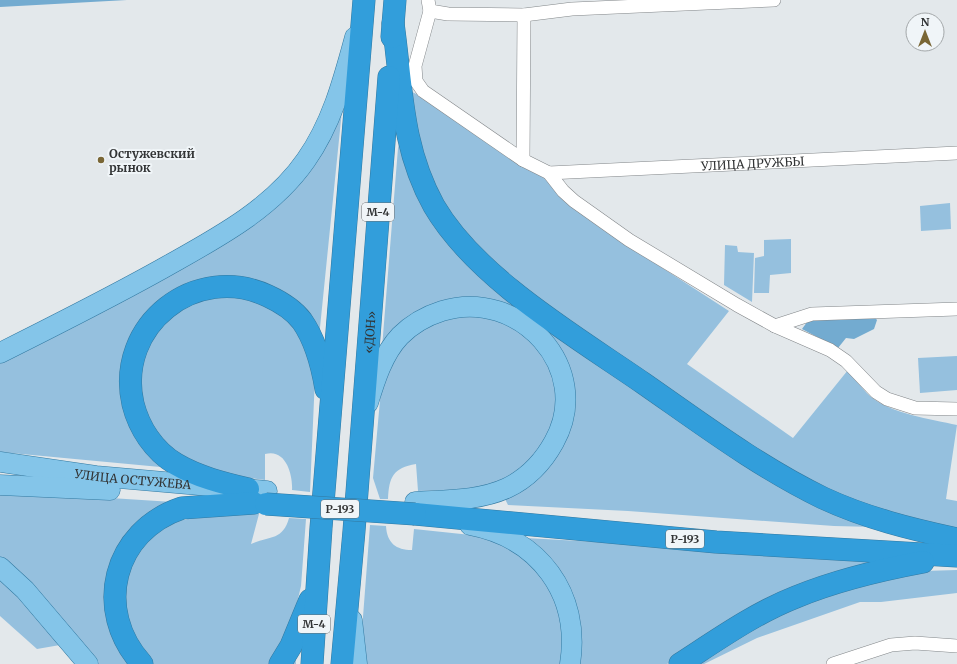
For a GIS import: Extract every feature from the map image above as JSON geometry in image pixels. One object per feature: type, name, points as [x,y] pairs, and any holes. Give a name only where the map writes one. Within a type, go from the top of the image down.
[{"type":"highway","name":"«ДОН»","points":[[342,664],[394,0]]},
{"type":"highway","name":"М-4","points":[[312,664],[316,584],[364,3]]},
{"type":"highway","points":[[393,23],[403,115],[411,154],[418,172],[443,221],[464,246],[490,271],[546,315],[711,431],[795,484],[826,499],[881,520],[957,540]]},
{"type":"highway","points":[[258,497],[176,464],[153,444],[138,423],[131,388],[133,363],[139,345],[151,324],[171,304],[196,291],[214,286],[232,285],[260,292],[281,302],[293,311],[311,335],[317,350],[326,388],[330,421]]},
{"type":"highway","points":[[142,664],[133,654],[121,631],[115,593],[120,568],[133,540],[161,516],[182,508],[258,497]]},
{"type":"highway","name":"Р-193","points":[[258,497],[665,523],[714,528],[957,540]]},
{"type":"highway","name":"Р-193","points":[[415,508],[716,542],[957,557]]},
{"type":"highway","points":[[680,664],[721,637],[795,597],[847,578],[926,561],[957,557]]},
{"type":"highway","points":[[280,664],[291,646],[316,584]]},
{"type":"main road","points":[[0,353],[221,236],[271,199],[305,161],[330,118],[341,88],[364,3]]},
{"type":"main road","points":[[361,424],[373,387],[392,346],[410,327],[438,312],[462,306],[476,306],[499,310],[528,327],[546,343],[553,354],[563,381],[565,410],[557,438],[542,461],[520,480],[498,491],[471,498],[415,508]]},
{"type":"main road","name":"УЛИЦА ОСТУЖЕВА","points":[[0,462],[258,497]]},
{"type":"main road","name":"УЛИЦА ОСТУЖЕВА","points":[[0,485],[258,497]]},
{"type":"main road","points":[[415,508],[495,532],[522,547],[541,563],[559,586],[571,621],[573,643],[570,664]]},
{"type":"main road","points":[[0,567],[25,590],[88,664]]},
{"type":"main road","points":[[348,584],[357,664]]},
{"type":"street","points":[[774,0],[572,9],[524,15],[448,14],[429,6],[416,58],[416,81],[423,91],[523,160],[549,173],[563,191],[604,223],[684,274],[775,326],[830,350],[846,361],[876,392],[887,399],[915,408],[957,409]]},
{"type":"street","points":[[523,160],[524,15]]},
{"type":"street","name":"УЛИЦА ДРУЖБЫ","points":[[549,173],[957,153]]},
{"type":"street","points":[[775,326],[812,314],[957,309]]},
{"type":"street","points":[[833,664],[891,645],[915,643],[957,646]]},
{"type":"shaded area","points":[[0,0],[127,0],[0,7]]},
{"type":"shaded area","points":[[412,92],[423,97],[534,170],[553,186],[562,197],[599,227],[729,311],[687,364],[793,438],[848,370],[861,387],[879,402],[900,412],[957,425],[946,499],[957,501],[957,529],[834,526],[628,511],[508,505],[497,483],[478,488],[418,491],[416,464],[397,471],[391,479],[388,499],[380,499],[373,478],[381,389],[382,348],[398,148]]},
{"type":"shaded area","points":[[342,110],[315,377],[310,492],[292,490],[291,477],[287,464],[278,455],[272,453],[265,454],[265,480],[171,468],[0,452],[0,360],[229,238]]},
{"type":"shaded area","points":[[950,203],[951,229],[921,231],[920,206]]},
{"type":"shaded area","points":[[791,239],[791,273],[770,275],[769,293],[754,293],[755,258],[764,256],[764,240]]},
{"type":"shaded area","points":[[725,245],[737,246],[738,252],[754,253],[752,302],[724,285]]},
{"type":"shaded area","points":[[872,314],[877,320],[874,329],[854,339],[846,338],[838,348],[802,329],[810,318]]},
{"type":"shaded area","points":[[957,356],[957,390],[920,393],[918,358]]},
{"type":"shaded area","points":[[0,494],[79,496],[173,502],[185,520],[212,514],[259,514],[251,544],[279,534],[283,531],[289,518],[306,519],[301,586],[293,620],[296,664],[97,664],[0,558]]},
{"type":"shaded area","points":[[370,525],[386,526],[390,541],[397,547],[406,550],[412,550],[414,529],[471,535],[885,558],[707,637],[667,664],[365,664],[362,630]]},
{"type":"shaded area","points":[[957,570],[957,593],[881,602],[860,602],[757,638],[704,664],[691,664],[809,599],[923,571]]},
{"type":"shaded area","points":[[0,576],[60,645],[37,649],[0,616]]},
{"type":"place","name":"Остужевский рынок","points":[[101,160]]}]
